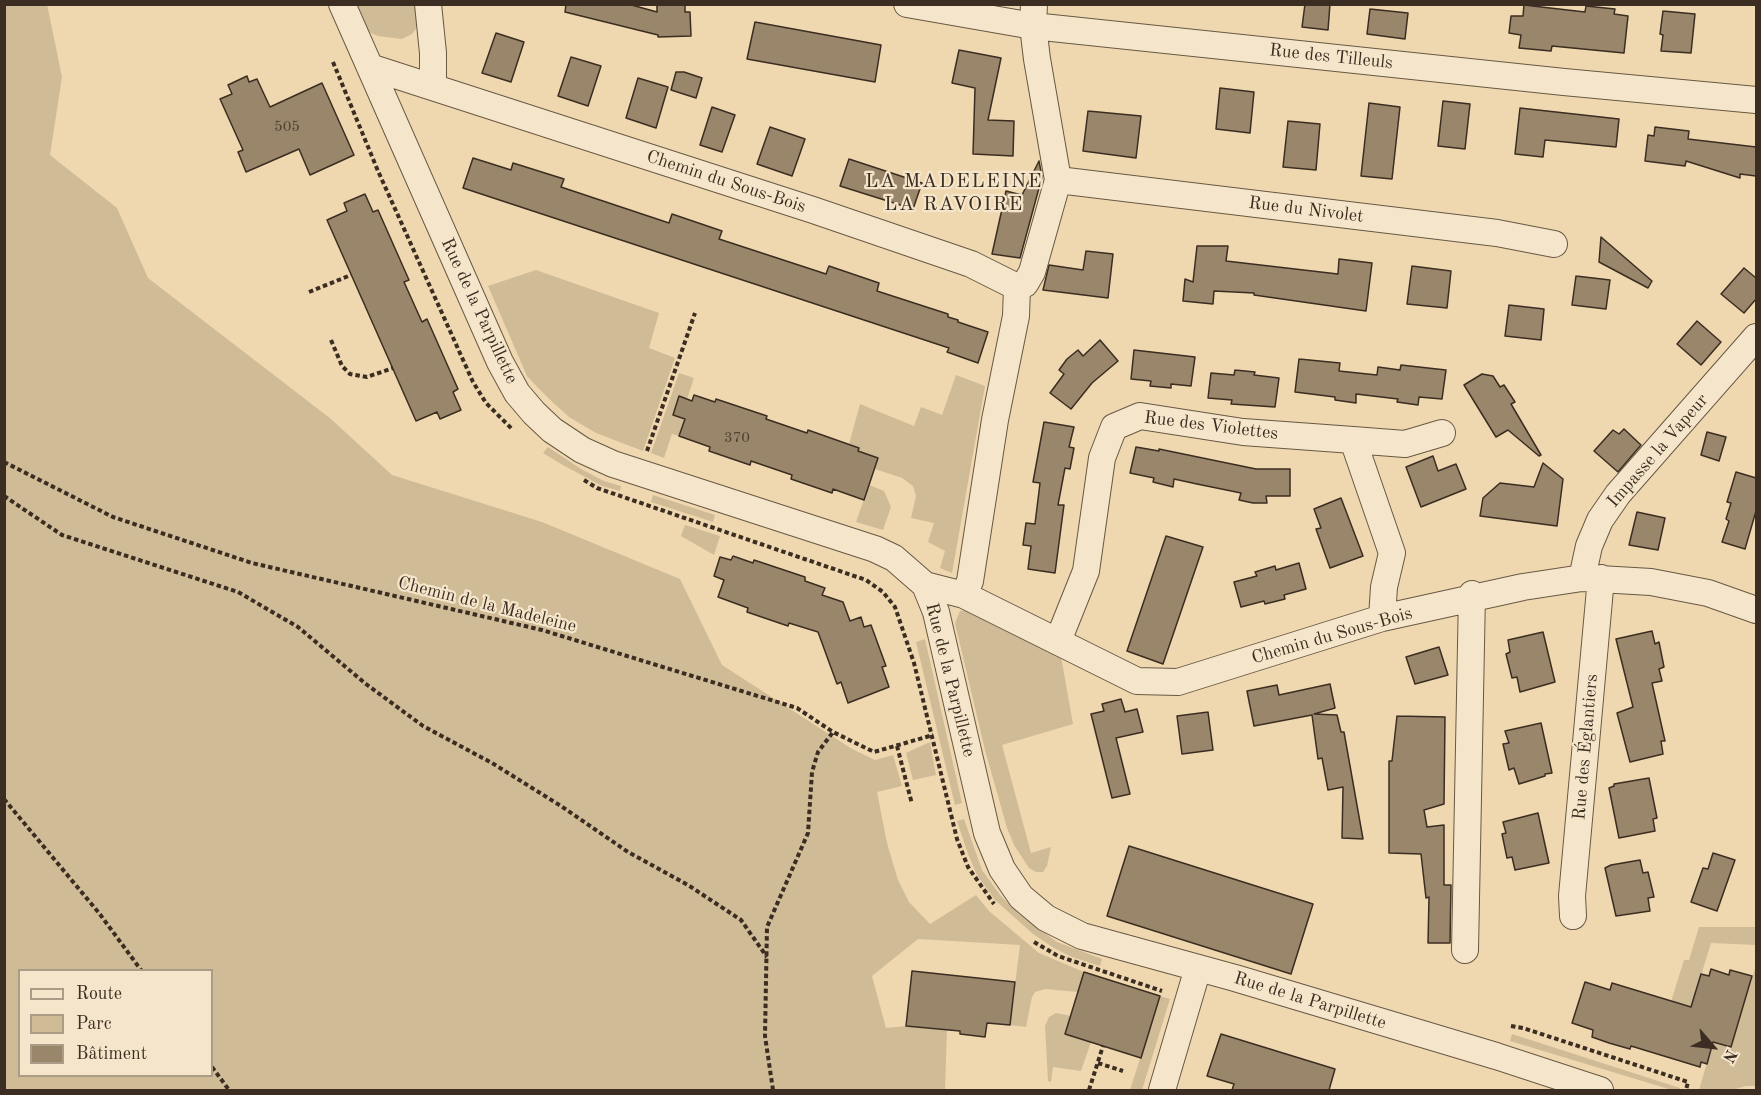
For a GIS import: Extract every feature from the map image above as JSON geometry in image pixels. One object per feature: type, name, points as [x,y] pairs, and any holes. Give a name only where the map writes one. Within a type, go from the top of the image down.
[{"type":"street","name":"Rue de la Parpillette","points":[[342,4],[500,362],[517,393],[546,424],[582,450],[613,464],[875,549],[894,558],[925,585],[936,612],[987,833],[1002,869],[1021,897],[1046,918],[1083,936],[1496,1056],[1600,1090]]},
{"type":"street","points":[[428,4],[433,53],[433,87]]},
{"type":"street","name":"Rue des Tilleuls","points":[[906,4],[1033,15],[1564,82],[1756,100]]},
{"type":"street","points":[[964,595],[970,581],[995,420],[1016,316],[1017,287],[1024,284],[1032,272],[1058,180],[1033,15]]},
{"type":"street","name":"Chemin du Sous-Bois","points":[[370,67],[960,260],[1017,287]]},
{"type":"street","name":"Rue du Nivolet","points":[[1058,180],[1497,233],[1554,244]]},
{"type":"street","name":"Impasse la Vapeur","points":[[1592,578],[1589,546],[1596,529],[1618,494],[1756,338]]},
{"type":"street","name":"Rue des Violettes","points":[[1058,641],[1086,571],[1102,458],[1114,428],[1140,416],[1243,432],[1406,444],[1442,433]]},
{"type":"street","points":[[1353,440],[1392,553],[1384,587],[1382,618]]},
{"type":"street","name":"Chemin du Sous-Bois","points":[[925,585],[964,595],[1137,681],[1178,682],[1382,618],[1472,596],[1592,578],[1651,582],[1708,593],[1756,610]]},
{"type":"street","name":"Rue des Églantiers","points":[[1573,916],[1572,896],[1592,578]]},
{"type":"street","points":[[1465,950],[1472,596]]},
{"type":"street","points":[[1161,1090],[1198,968]]},
{"type":"path","points":[[333,62],[378,171]]},
{"type":"path","points":[[309,292],[351,275]]},
{"type":"path","points":[[645,456],[695,313]]},
{"type":"path","points":[[331,340],[342,366],[350,374],[367,377],[393,368]]},
{"type":"path","name":"Chemin de la Madeleine","points":[[4,462],[113,517],[252,563],[542,630],[797,708],[833,732],[873,752],[962,727]]},
{"type":"path","points":[[4,496],[62,535],[238,592],[298,627],[366,684],[423,726],[492,763],[561,806],[628,852],[688,885],[741,920],[767,957]]},
{"type":"path","points":[[772,1090],[765,1036],[767,927],[808,833],[812,772],[818,752],[833,732]]},
{"type":"path","points":[[897,746],[912,804]]},
{"type":"path","points":[[4,799],[99,913],[140,969]]},
{"type":"path","points":[[1511,1026],[1688,1082],[1686,1090]]},
{"type":"path","points":[[1089,1090],[1103,1046]]},
{"type":"path","points":[[1098,1063],[1123,1071]]},
{"type":"path","points":[[213,1068],[229,1090]]},
{"type":"green space","points":[[47,4],[62,77],[50,155],[117,208],[148,278],[331,419],[392,475],[542,522],[680,579],[722,665],[852,749],[875,760],[893,755],[902,786],[877,792],[887,843],[898,880],[909,902],[930,924],[976,895],[989,911],[1039,953],[1084,972],[1078,992],[1045,989],[1035,992],[1026,1027],[1010,1025],[1020,945],[918,939],[872,976],[886,1028],[906,1026],[947,1030],[945,1090],[5,1090],[4,5]]},
{"type":"green space","points":[[354,5],[417,5],[418,26],[412,34],[402,39],[378,36],[369,32]]},
{"type":"green space","points":[[536,270],[659,313],[649,348],[675,358],[643,451],[596,433],[569,417],[527,376],[488,286]]},
{"type":"green space","points":[[679,373],[694,378],[687,399],[679,396],[673,415],[685,419],[679,436],[672,434],[664,458],[651,453]]},
{"type":"green space","points":[[956,375],[985,386],[952,573],[940,568],[945,551],[928,542],[934,523],[911,518],[916,496],[913,486],[902,478],[875,469],[878,458],[858,451],[859,448],[849,444],[860,404],[914,426],[921,407],[942,415]]},
{"type":"green space","points":[[548,447],[581,469],[604,481],[621,486],[620,491],[602,486],[543,453]]},
{"type":"green space","points":[[869,485],[884,491],[891,507],[883,530],[856,522]]},
{"type":"green space","points":[[653,495],[715,515],[713,522],[651,502]]},
{"type":"green space","points":[[685,525],[720,536],[714,555],[681,536]]},
{"type":"green space","points":[[969,610],[1060,655],[1062,662],[1073,724],[1002,745],[1031,853],[1051,847],[1047,866],[1043,872],[1036,872],[1029,868],[1014,845],[1007,828],[985,750],[955,623],[960,611]]},
{"type":"green space","points":[[925,639],[962,803],[955,805],[916,642]]},
{"type":"green space","points":[[930,742],[936,775],[913,780],[906,753]]},
{"type":"green space","points":[[964,819],[982,870],[1000,895],[1019,914],[1057,942],[1102,959],[1100,966],[1072,957],[1054,948],[1033,934],[995,900],[977,875],[968,854],[957,821]]},
{"type":"green space","points":[[1699,927],[1756,927],[1756,945],[1711,943],[1689,1014],[1669,1008],[1684,960],[1689,960]]},
{"type":"green space","points":[[1756,965],[1756,1086],[1732,1090],[1699,1090],[1713,1042],[1731,1047]]},
{"type":"green space","points":[[1160,996],[1170,999],[1142,1090],[1130,1090]]},
{"type":"green space","points":[[1056,1013],[1071,1016],[1091,1042],[1081,1071],[1053,1067],[1051,1082],[1048,1081],[1045,1026],[1049,1017]]},
{"type":"green space","points":[[1512,1034],[1680,1088],[1672,1090],[1510,1041]]},
{"type":"building","points":[[566,4],[628,4],[657,12],[657,4],[685,4],[685,12],[690,12],[691,36],[658,37],[658,35],[565,12]]},
{"type":"building","points":[[1305,4],[1330,4],[1328,30],[1302,27]]},
{"type":"building","points":[[1524,5],[1585,12],[1586,6],[1615,9],[1614,14],[1628,16],[1624,53],[1552,46],[1551,51],[1519,48],[1521,35],[1509,33],[1511,16],[1523,16]]},
{"type":"building","points":[[1370,9],[1408,13],[1405,39],[1367,34]]},
{"type":"building","points":[[1663,11],[1695,14],[1691,53],[1661,51],[1663,35],[1660,34]]},
{"type":"building","points":[[755,22],[881,45],[875,82],[747,59]]},
{"type":"building","points":[[496,33],[524,42],[511,82],[482,73]]},
{"type":"building","points":[[959,50],[1001,58],[988,120],[1014,121],[1013,156],[973,154],[975,88],[952,83]]},
{"type":"building","points":[[571,57],[601,66],[588,106],[558,96]]},
{"type":"building","points":[[676,72],[702,78],[696,98],[671,90]]},
{"type":"building","points":[[247,76],[249,82],[257,79],[270,107],[322,83],[354,155],[310,175],[299,149],[246,172],[238,152],[243,150],[220,99],[232,94],[228,85]]},
{"type":"building","points":[[638,78],[668,87],[656,128],[626,118]]},
{"type":"building","points":[[1220,88],[1254,92],[1250,133],[1216,129]]},
{"type":"building","points":[[1443,101],[1470,104],[1465,149],[1438,146]]},
{"type":"building","points":[[1369,103],[1400,107],[1392,179],[1361,176]]},
{"type":"building","points":[[712,107],[735,115],[722,152],[700,145]]},
{"type":"building","points":[[1520,108],[1619,119],[1616,147],[1545,140],[1543,157],[1515,154]]},
{"type":"building","points":[[1088,111],[1141,116],[1136,158],[1083,151]]},
{"type":"building","points":[[1288,121],[1320,124],[1316,170],[1283,167]]},
{"type":"building","points":[[770,127],[805,139],[792,176],[757,164]]},
{"type":"building","points":[[1655,127],[1689,131],[1688,139],[1756,147],[1756,176],[1740,174],[1740,178],[1686,161],[1685,166],[1645,161],[1648,135],[1654,136]]},
{"type":"building","points":[[473,158],[511,170],[513,163],[564,179],[561,187],[669,223],[672,214],[722,231],[719,239],[826,274],[829,266],[879,283],[877,291],[948,314],[948,317],[958,322],[988,332],[978,363],[947,352],[949,348],[463,188]]},
{"type":"building","points":[[849,159],[922,183],[913,209],[840,186]]},
{"type":"building","points":[[1039,161],[1042,177],[1020,258],[992,254],[1006,191],[1022,195]]},
{"type":"building","points":[[365,194],[373,212],[378,210],[409,280],[404,282],[422,322],[427,319],[458,389],[453,392],[461,410],[440,419],[437,412],[416,421],[327,220],[347,211],[344,203]]},
{"type":"building","points":[[1601,237],[1652,281],[1648,288],[1599,262]]},
{"type":"building","points":[[1197,246],[1228,246],[1226,261],[1338,274],[1339,259],[1372,263],[1366,311],[1254,295],[1254,293],[1214,291],[1213,304],[1183,301],[1185,279],[1193,282]]},
{"type":"building","points":[[1086,251],[1113,254],[1108,298],[1043,290],[1049,265],[1083,270]]},
{"type":"building","points":[[1412,266],[1451,271],[1447,308],[1407,304]]},
{"type":"building","points":[[1744,268],[1756,278],[1756,299],[1744,313],[1721,294]]},
{"type":"building","points":[[1576,276],[1610,280],[1606,309],[1572,305]]},
{"type":"building","points":[[1509,305],[1544,309],[1541,340],[1505,336]]},
{"type":"building","points":[[1697,321],[1721,342],[1701,365],[1677,344]]},
{"type":"building","points":[[1100,340],[1118,361],[1092,383],[1071,409],[1050,393],[1064,374],[1059,370],[1078,350],[1083,356]]},
{"type":"building","points":[[1134,350],[1195,357],[1191,386],[1171,384],[1171,388],[1150,386],[1151,381],[1131,379]]},
{"type":"building","points":[[1299,359],[1340,363],[1339,371],[1377,375],[1378,367],[1400,370],[1401,365],[1446,370],[1442,399],[1419,397],[1418,405],[1397,402],[1398,399],[1356,394],[1356,403],[1335,400],[1335,397],[1295,392]]},
{"type":"building","points":[[1235,370],[1279,378],[1275,407],[1231,404],[1232,400],[1208,398],[1211,373],[1234,375]]},
{"type":"building","points":[[1482,374],[1493,376],[1500,387],[1504,385],[1515,402],[1511,404],[1541,455],[1539,456],[1508,430],[1496,437],[1464,385]]},
{"type":"building","points":[[694,395],[715,402],[716,399],[767,416],[766,419],[807,433],[808,430],[859,448],[858,451],[878,458],[864,500],[833,489],[832,493],[791,479],[792,475],[751,461],[750,465],[709,451],[710,447],[679,436],[685,419],[673,415],[679,396],[692,401]]},
{"type":"building","points":[[1044,422],[1074,427],[1069,447],[1074,448],[1070,469],[1065,468],[1058,505],[1064,505],[1055,573],[1028,569],[1031,546],[1023,545],[1026,523],[1035,524],[1040,483],[1033,482]]},
{"type":"building","points":[[1624,429],[1641,445],[1618,472],[1594,451],[1613,430],[1619,434]]},
{"type":"building","points":[[1707,432],[1726,437],[1719,461],[1701,455]]},
{"type":"building","points":[[1136,447],[1159,451],[1159,449],[1256,469],[1290,469],[1290,496],[1266,496],[1267,503],[1253,503],[1239,500],[1241,493],[1174,479],[1173,487],[1153,482],[1154,478],[1130,473]]},
{"type":"building","points":[[1433,456],[1438,471],[1456,464],[1466,489],[1421,507],[1406,467]]},
{"type":"building","points":[[1543,463],[1563,479],[1557,526],[1480,516],[1483,498],[1500,483],[1534,487]]},
{"type":"building","points":[[1736,472],[1756,478],[1756,511],[1745,549],[1722,542],[1729,521],[1726,519],[1731,503],[1727,502]]},
{"type":"building","points":[[1341,498],[1363,556],[1330,568],[1316,529],[1321,528],[1314,509]]},
{"type":"building","points":[[1637,512],[1665,518],[1658,550],[1629,545]]},
{"type":"building","points":[[1166,536],[1203,547],[1163,664],[1127,651]]},
{"type":"building","points":[[733,556],[753,563],[754,560],[805,577],[805,581],[825,588],[822,595],[843,602],[850,621],[861,617],[864,627],[871,625],[886,666],[882,667],[889,687],[848,703],[841,682],[837,684],[818,632],[789,623],[788,626],[747,612],[748,608],[718,597],[724,580],[714,576],[720,557],[731,560]]},
{"type":"building","points":[[1299,563],[1306,589],[1284,595],[1285,599],[1241,607],[1234,582],[1257,576],[1255,572],[1275,566],[1276,570]]},
{"type":"building","points":[[1652,631],[1655,644],[1659,642],[1664,667],[1659,669],[1662,681],[1652,683],[1665,741],[1661,741],[1663,754],[1630,762],[1617,713],[1633,707],[1616,639]]},
{"type":"building","points":[[1543,632],[1555,682],[1520,692],[1517,677],[1512,678],[1506,654],[1510,652],[1508,640]]},
{"type":"building","points":[[1439,647],[1448,675],[1415,684],[1406,657]]},
{"type":"building","points":[[1330,684],[1335,708],[1314,714],[1337,715],[1341,732],[1344,732],[1363,839],[1342,838],[1343,787],[1328,790],[1322,758],[1318,759],[1312,715],[1254,726],[1247,691],[1277,685],[1279,695]]},
{"type":"building","points":[[1121,699],[1125,712],[1137,709],[1143,732],[1116,738],[1130,794],[1112,798],[1091,714],[1104,711],[1102,704]]},
{"type":"building","points":[[1208,712],[1213,750],[1182,754],[1177,716]]},
{"type":"building","points":[[1397,716],[1445,717],[1444,804],[1424,810],[1427,827],[1444,825],[1444,885],[1451,885],[1450,943],[1428,943],[1429,897],[1426,898],[1421,854],[1389,853],[1389,761],[1392,761]]},
{"type":"building","points":[[1541,723],[1552,773],[1519,784],[1514,768],[1509,770],[1503,744],[1509,743],[1505,731]]},
{"type":"building","points":[[1649,778],[1657,818],[1653,819],[1655,831],[1619,838],[1609,788],[1614,784]]},
{"type":"building","points":[[1538,813],[1549,863],[1515,870],[1512,857],[1507,858],[1502,834],[1506,833],[1503,822]]},
{"type":"building","points":[[1129,846],[1313,904],[1291,974],[1107,916]]},
{"type":"building","points":[[1713,853],[1735,860],[1717,911],[1691,902],[1703,868],[1708,869]]},
{"type":"building","points":[[1640,860],[1643,873],[1648,872],[1654,897],[1648,898],[1650,911],[1616,916],[1605,868]]},
{"type":"building","points":[[1711,969],[1729,975],[1730,970],[1752,976],[1731,1047],[1713,1042],[1707,1064],[1701,1062],[1700,1067],[1631,1046],[1630,1049],[1609,1043],[1592,1037],[1593,1030],[1572,1023],[1585,982],[1610,990],[1612,983],[1691,1007],[1701,974],[1709,976]]},
{"type":"building","points":[[912,971],[1015,982],[1010,1025],[987,1023],[985,1037],[960,1034],[960,1031],[906,1026]]},
{"type":"building","points":[[1084,972],[1160,996],[1141,1058],[1065,1034]]},
{"type":"building","points":[[1221,1034],[1335,1069],[1329,1090],[1232,1090],[1234,1084],[1207,1076]]},
{"type":"district","name":"LA MADELEINE LA RAVOIRE","points":[[954,194]]}]
